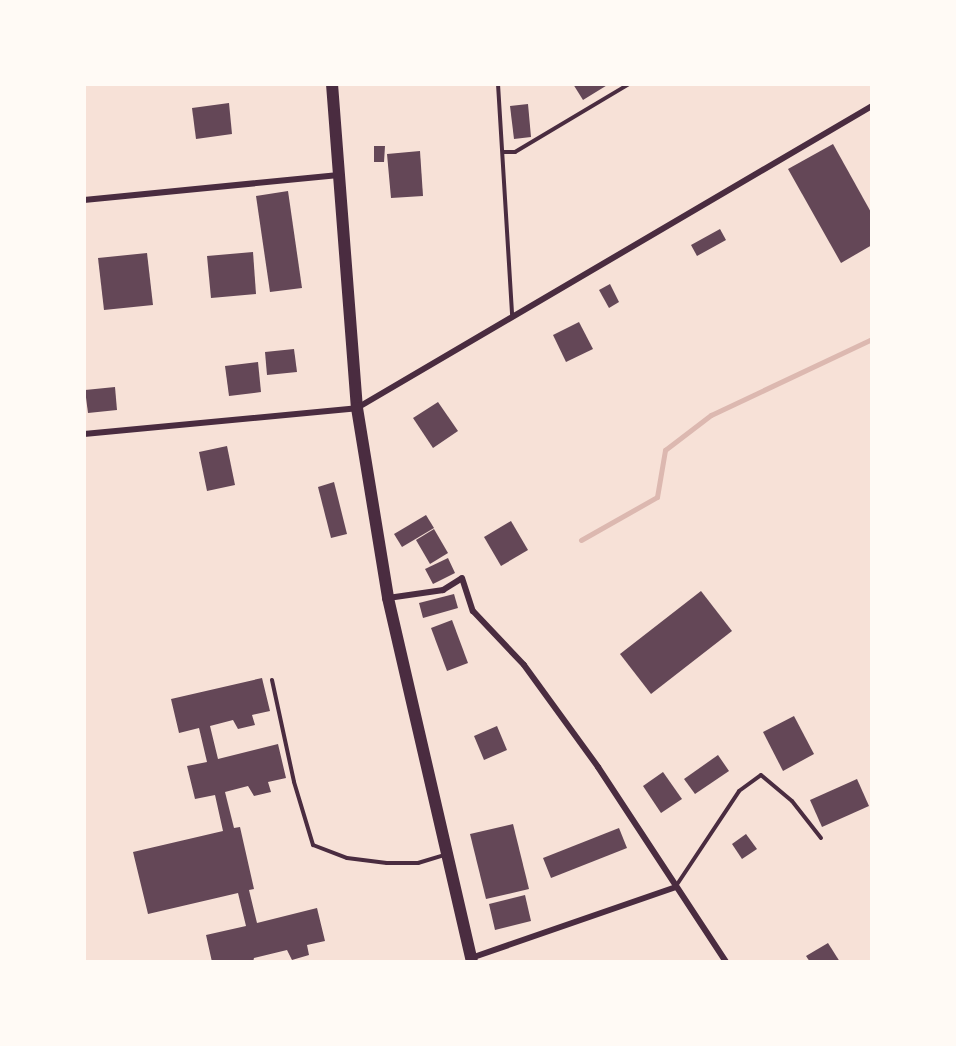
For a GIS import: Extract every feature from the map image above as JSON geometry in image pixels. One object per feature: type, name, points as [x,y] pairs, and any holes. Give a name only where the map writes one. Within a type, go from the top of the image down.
[{"type":"main road","points":[[332,84],[357,408],[388,598],[472,960]]},
{"type":"street","points":[[84,434],[357,408],[872,106]]},
{"type":"street","points":[[84,200],[340,175]]},
{"type":"street","points":[[388,598],[442,590],[462,578],[473,611],[524,665],[598,767],[726,962]]},
{"type":"street","points":[[472,960],[676,887]]},
{"type":"lane","points":[[498,84],[504,152],[512,316]]},
{"type":"lane","points":[[504,152],[515,152],[629,84]]},
{"type":"lane","points":[[272,680],[294,782],[313,845],[347,858],[387,863],[418,863],[446,855]]},
{"type":"lane","points":[[676,887],[739,791],[761,775],[792,801],[821,838]]},
{"type":"building","points":[[573,84],[609,84],[583,100]]},
{"type":"building","points":[[229,103],[232,134],[196,139],[192,108]]},
{"type":"building","points":[[528,104],[531,137],[514,139],[510,106]]},
{"type":"building","points":[[833,144],[872,214],[872,245],[841,263],[788,169]]},
{"type":"building","points":[[374,146],[385,146],[384,162],[374,162]]},
{"type":"building","points":[[420,151],[423,196],[391,198],[387,154]]},
{"type":"building","points":[[288,191],[302,288],[270,292],[256,196]]},
{"type":"building","points":[[720,229],[726,240],[697,256],[691,245]]},
{"type":"building","points":[[253,252],[256,294],[211,298],[207,256]]},
{"type":"building","points":[[147,253],[153,305],[104,310],[98,258]]},
{"type":"building","points":[[610,284],[619,302],[609,308],[599,290]]},
{"type":"building","points":[[579,322],[593,349],[566,362],[553,335]]},
{"type":"building","points":[[294,349],[297,372],[267,375],[265,352]]},
{"type":"building","points":[[258,362],[261,392],[229,396],[225,366]]},
{"type":"building","points":[[115,387],[117,410],[88,413],[85,390]]},
{"type":"building","points":[[438,402],[458,431],[433,448],[413,418]]},
{"type":"building","points":[[227,446],[235,485],[207,491],[199,452]]},
{"type":"building","points":[[334,482],[347,534],[331,538],[318,487]]},
{"type":"building","points":[[426,515],[434,528],[402,547],[394,534]]},
{"type":"building","points":[[511,521],[528,550],[501,566],[484,537]]},
{"type":"building","points":[[434,529],[448,553],[430,564],[416,540]]},
{"type":"building","points":[[448,558],[455,573],[433,584],[425,569]]},
{"type":"building","points":[[701,591],[732,631],[651,694],[620,654]]},
{"type":"building","points":[[454,594],[458,608],[423,618],[419,603]]},
{"type":"building","points":[[452,620],[468,663],[447,671],[431,628]]},
{"type":"building","points":[[262,678],[270,711],[252,715],[255,725],[238,729],[233,720],[210,726],[218,759],[278,744],[286,778],[268,782],[271,792],[254,796],[248,786],[225,792],[234,828],[240,827],[254,889],[249,890],[257,923],[317,908],[325,941],[307,945],[309,955],[292,960],[287,950],[254,958],[253,962],[212,962],[206,935],[246,926],[238,893],[148,914],[133,852],[223,831],[215,795],[195,799],[187,766],[207,762],[199,728],[179,733],[171,699]]},
{"type":"building","points":[[794,716],[814,754],[783,771],[763,732]]},
{"type":"building","points":[[497,726],[507,750],[484,760],[474,736]]},
{"type":"building","points":[[718,755],[729,771],[695,794],[684,779]]},
{"type":"building","points":[[663,772],[682,799],[661,813],[643,786]]},
{"type":"building","points":[[857,779],[869,806],[822,827],[810,800]]},
{"type":"building","points":[[513,824],[529,889],[486,899],[470,834]]},
{"type":"building","points":[[619,828],[627,848],[551,878],[543,858]]},
{"type":"building","points":[[746,834],[757,849],[742,859],[732,844]]},
{"type":"building","points":[[525,895],[531,921],[495,930],[489,904]]},
{"type":"building","points":[[828,943],[840,962],[810,962],[806,956]]},
{"type":"waterway","points":[[581,540],[657,497],[665,450],[711,415],[872,339]]}]
